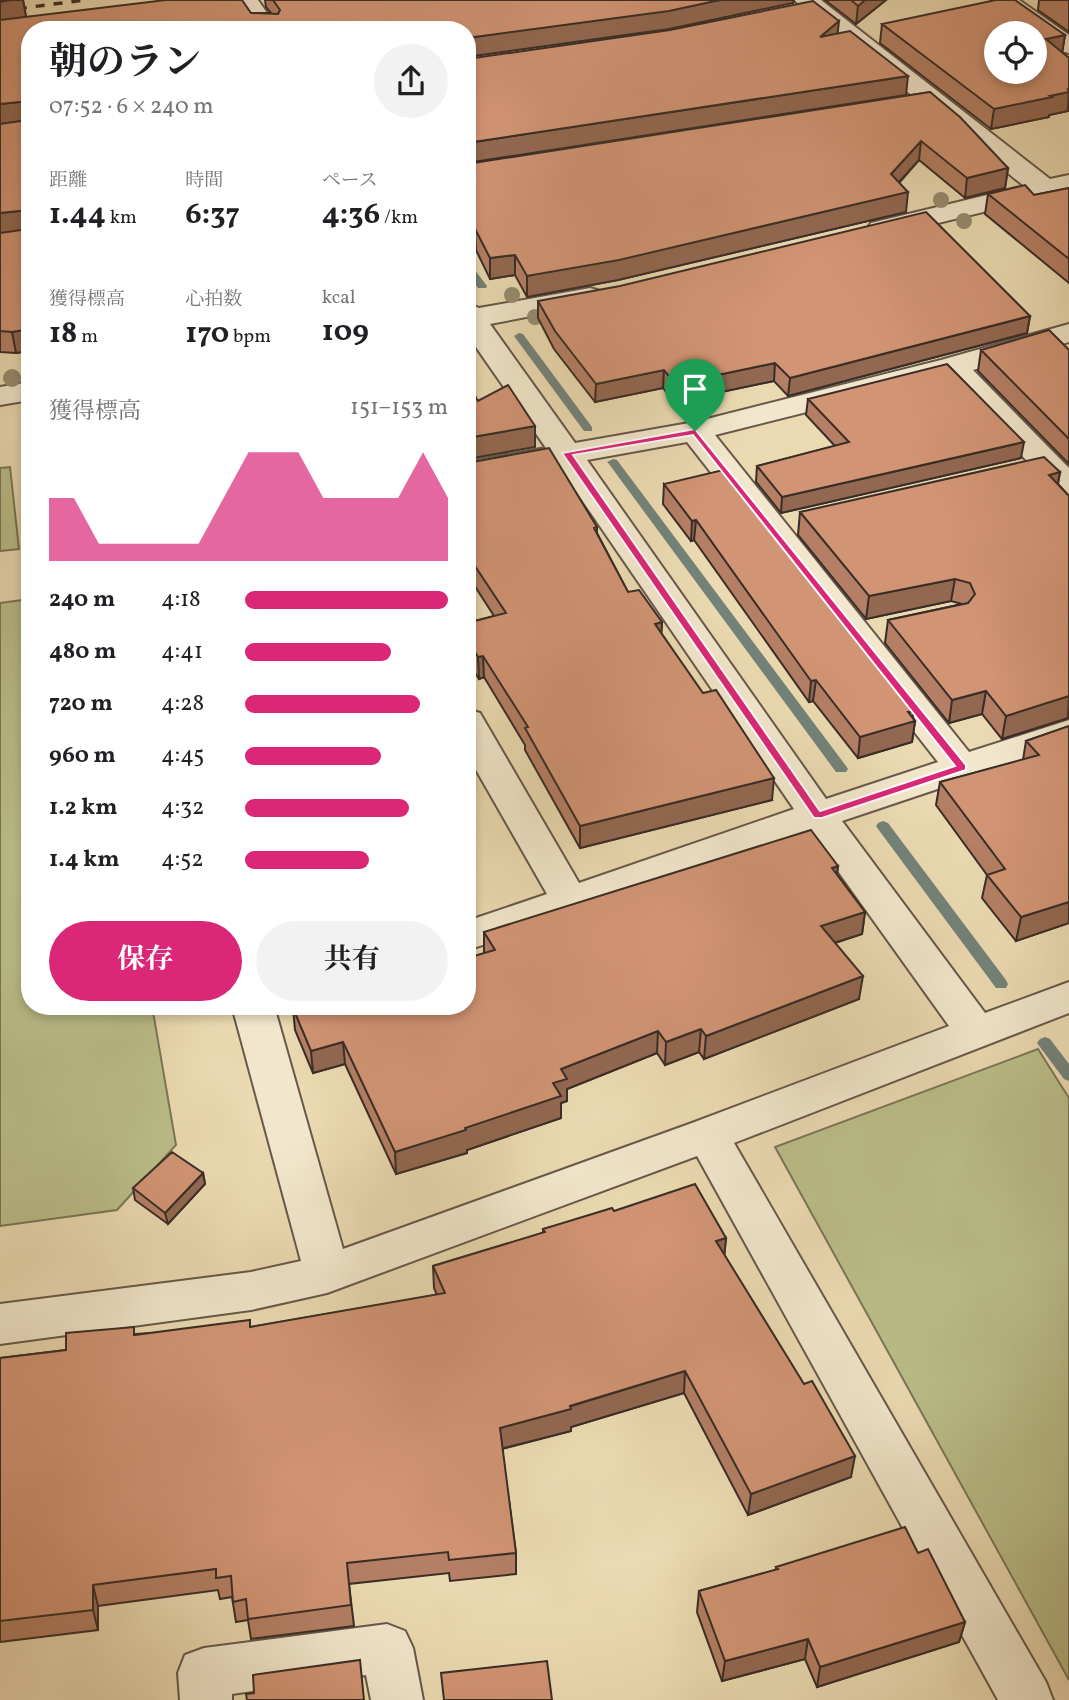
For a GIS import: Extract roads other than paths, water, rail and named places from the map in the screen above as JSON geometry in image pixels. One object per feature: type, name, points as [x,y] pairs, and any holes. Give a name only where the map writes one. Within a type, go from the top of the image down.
[{"type":"street","points":[[1003,0],[1069,46]]},
{"type":"street","points":[[235,1],[257,21]]},
{"type":"street","points":[[804,8],[932,101],[1057,186],[1069,208]]},
{"type":"street","points":[[906,105],[932,101]]},
{"type":"street","points":[[859,234],[1057,186]]},
{"type":"street","points":[[476,315],[619,292]]},
{"type":"street","points":[[476,326],[818,815],[976,1032]]},
{"type":"street","points":[[476,469],[695,431],[952,366],[1069,333]]},
{"type":"street","points":[[952,366],[1059,476]]},
{"type":"street","points":[[0,396],[21,392]]},
{"type":"street","points":[[695,431],[785,525],[856,635],[962,768]]},
{"type":"street","points":[[1009,474],[1059,476]]},
{"type":"street","points":[[856,635],[897,626]]},
{"type":"street","points":[[476,933],[1069,732]]},
{"type":"street","points":[[476,737],[571,902]]},
{"type":"street","points":[[0,1324],[251,1291],[327,1274],[707,1135],[1069,997]]},
{"type":"street","points":[[256,1015],[327,1274]]},
{"type":"street","points":[[707,1135],[1027,1700]]},
{"type":"street","points":[[205,1700],[204,1673],[387,1647],[397,1700]]},
{"type":"waterway","points":[[476,278],[482,286]]},
{"type":"waterway","points":[[519,336],[588,429]]},
{"type":"waterway","points":[[613,462],[841,769]]},
{"type":"waterway","points":[[883,826],[1001,984]]},
{"type":"waterway","points":[[1045,1043],[1069,1075]]},
{"type":"railway","points":[[0,11],[85,0]]}]
